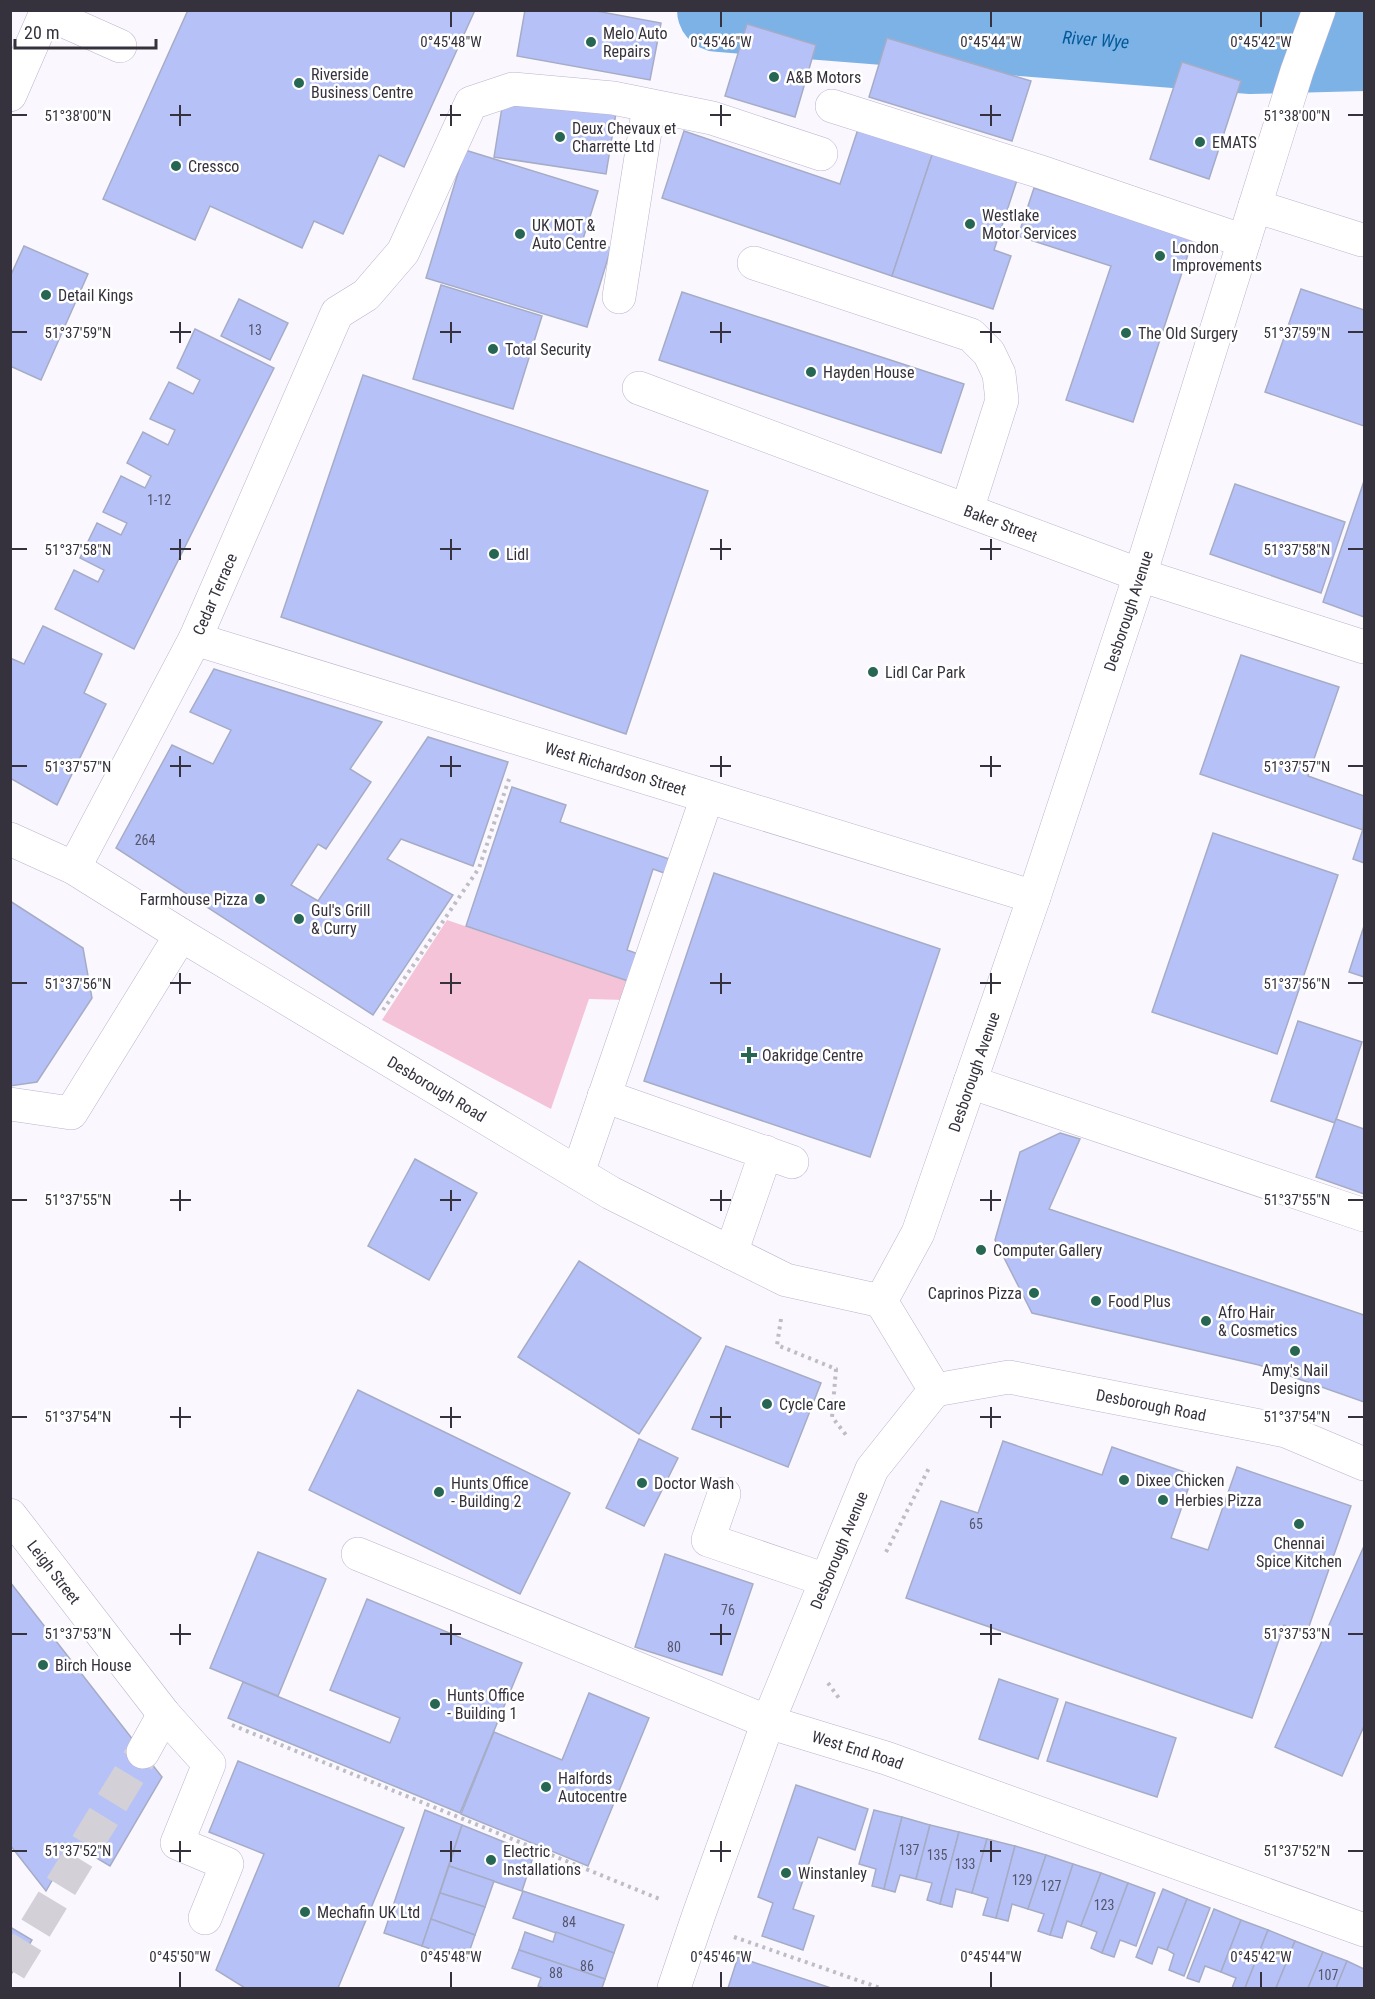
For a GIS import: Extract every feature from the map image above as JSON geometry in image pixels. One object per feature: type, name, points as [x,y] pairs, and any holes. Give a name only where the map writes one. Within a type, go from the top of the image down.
[{"type":"street","name":"Desborough Avenue","points":[[881,1301],[918,1233],[1034,897],[1140,575],[1297,71],[1319,10]]},
{"type":"street","points":[[10,95],[46,12],[120,46]]},
{"type":"street","name":"Cedar Terrace","points":[[74,868],[195,639],[337,313],[366,295],[403,252],[471,103],[513,89],[613,98],[650,106]]},
{"type":"street","points":[[619,297],[650,106],[712,118],[821,154]]},
{"type":"street","points":[[832,106],[1030,168],[1244,241]]},
{"type":"street","points":[[1255,206],[1362,240]]},
{"type":"street","points":[[754,263],[971,335],[989,353],[999,374],[1002,400],[967,510]]},
{"type":"street","name":"Baker Street","points":[[639,388],[1140,575],[1365,647]]},
{"type":"street","name":"West Richardson Street","points":[[195,639],[1034,897]]},
{"type":"street","points":[[578,1173],[707,797]]},
{"type":"street","name":"Desborough Road","points":[[10,839],[74,868],[181,935],[611,1193],[786,1280],[881,1301]]},
{"type":"street","points":[[10,1104],[71,1113],[181,935]]},
{"type":"street","points":[[970,1082],[1365,1215]]},
{"type":"street","points":[[604,1096],[779,1157],[731,1253]]},
{"type":"street","points":[[881,1301],[935,1390]]},
{"type":"street","name":"Desborough Road","points":[[935,1390],[1009,1377],[1286,1431],[1365,1464]]},
{"type":"street","name":"Desborough Avenue","points":[[674,1989],[768,1722],[872,1469],[935,1390]]},
{"type":"street","points":[[724,1494],[708,1540],[826,1580]]},
{"type":"street","name":"Leigh Street","points":[[10,1515],[164,1714],[209,1764],[177,1843],[227,1864],[205,1918]]},
{"type":"street","name":"West End Road","points":[[358,1554],[768,1722],[886,1758],[1365,1930]]},
{"type":"street","points":[[142,1752],[164,1714]]},
{"type":"path","points":[[361,1043],[479,868],[522,740]]},
{"type":"path","points":[[231,1725],[697,1919],[880,1989]]},
{"type":"shaded area","points":[[447,920],[631,982],[625,1000],[589,999],[551,1109],[382,1020]]},
{"type":"building","name":"Riverside Business Centre","points":[[188,10],[475,10],[404,167],[379,155],[343,234],[314,221],[302,248],[210,206],[195,240],[103,199]]},
{"type":"building","points":[[525,10],[591,10],[661,23],[650,80],[517,56]]},
{"type":"building","points":[[747,24],[816,45],[795,117],[725,96]]},
{"type":"building","points":[[887,38],[1031,81],[1012,141],[869,97]]},
{"type":"building","points":[[1182,62],[1241,81],[1209,179],[1150,159]]},
{"type":"building","points":[[504,95],[616,113],[606,174],[494,157]]},
{"type":"building","points":[[860,123],[935,146],[892,276],[662,198],[684,131],[840,184]]},
{"type":"building","points":[[935,146],[1019,174],[994,250],[1011,256],[993,309],[892,276]]},
{"type":"building","points":[[465,150],[598,191],[583,239],[611,248],[587,327],[426,278]]},
{"type":"building","name":"The Old Surgery","points":[[1034,188],[1193,239],[1133,422],[1066,400],[1111,266],[1018,236]]},
{"type":"building","points":[[24,246],[88,274],[41,380],[10,366],[10,277]]},
{"type":"building","points":[[441,285],[542,316],[513,409],[413,379]]},
{"type":"building","points":[[1301,289],[1364,310],[1364,426],[1265,392]]},
{"type":"building","name":"Hayden House","points":[[682,292],[964,384],[941,453],[659,360]]},
{"type":"building","points":[[239,299],[288,323],[270,360],[221,336]]},
{"type":"building","points":[[195,329],[274,368],[134,649],[55,609],[74,570],[98,582],[104,570],[80,558],[97,523],[121,535],[127,523],[103,512],[121,476],[145,488],[151,476],[127,463],[143,432],[168,445],[175,430],[150,419],[169,382],[193,394],[200,380],[177,368]]},
{"type":"building","name":"Lidl","points":[[363,375],[708,491],[626,734],[281,617]]},
{"type":"building","points":[[1364,481],[1364,617],[1323,602]]},
{"type":"building","points":[[1235,484],[1345,522],[1321,593],[1210,554]]},
{"type":"building","points":[[43,626],[102,654],[84,693],[106,704],[57,805],[10,778],[10,658],[24,664]]},
{"type":"building","points":[[1241,655],[1339,687],[1308,776],[1364,796],[1363,830],[1200,774]]},
{"type":"building","points":[[214,669],[382,722],[350,769],[371,782],[326,849],[318,844],[291,885],[318,901],[428,737],[508,762],[473,866],[401,839],[387,859],[453,895],[373,1015],[116,848],[172,745],[213,764],[231,730],[190,712]]},
{"type":"building","points":[[512,787],[566,805],[560,822],[672,860],[667,874],[653,869],[627,950],[641,955],[631,982],[466,926]]},
{"type":"building","points":[[1364,826],[1364,863],[1353,859]]},
{"type":"building","points":[[1213,833],[1338,875],[1277,1054],[1152,1012]]},
{"type":"building","points":[[714,873],[940,949],[870,1157],[644,1081]]},
{"type":"building","points":[[10,901],[83,948],[92,998],[37,1082],[10,1086]]},
{"type":"building","points":[[1364,926],[1364,977],[1349,972]]},
{"type":"building","points":[[1298,1021],[1362,1042],[1335,1123],[1271,1101]]},
{"type":"building","points":[[1336,1119],[1364,1129],[1364,1194],[1316,1177]]},
{"type":"building","points":[[1060,1133],[1080,1139],[1049,1209],[1364,1315],[1364,1402],[1259,1365],[1032,1313],[995,1240],[1020,1152]]},
{"type":"building","points":[[415,1159],[477,1193],[429,1280],[368,1246]]},
{"type":"building","points":[[579,1261],[701,1338],[639,1434],[518,1357]]},
{"type":"building","points":[[726,1346],[821,1383],[788,1467],[692,1429]]},
{"type":"building","name":"Hunts Office - Building 2","points":[[358,1390],[570,1493],[520,1594],[309,1490]]},
{"type":"building","name":"Doctor Wash","points":[[639,1439],[678,1458],[644,1526],[606,1508]]},
{"type":"building","points":[[1003,1441],[1102,1475],[1112,1447],[1193,1475],[1171,1538],[1208,1550],[1237,1467],[1351,1506],[1307,1632],[1284,1625],[1252,1718],[906,1598],[941,1501],[978,1513]]},
{"type":"building","points":[[1364,1546],[1364,1726],[1342,1776],[1275,1747]]},
{"type":"building","points":[[258,1552],[326,1579],[278,1696],[210,1668]]},
{"type":"building","points":[[665,1554],[753,1584],[722,1675],[635,1647]]},
{"type":"building","name":"Birch House","points":[[10,1582],[162,1777],[110,1866],[73,1844],[46,1891],[10,1845]]},
{"type":"building","name":"Hunts Office - Building 1","points":[[367,1599],[522,1663],[460,1813],[228,1718],[243,1682],[390,1743],[400,1718],[330,1690]]},
{"type":"building","points":[[999,1679],[1058,1699],[1038,1759],[979,1739]]},
{"type":"building","name":"Halfords Autocentre","points":[[589,1693],[649,1718],[588,1866],[461,1814],[494,1732],[562,1760]]},
{"type":"building","points":[[1066,1702],[1176,1738],[1157,1797],[1047,1761]]},
{"type":"building","name":"Mechafin UK Ltd","points":[[238,1761],[404,1828],[338,1988],[245,1988],[216,1970],[264,1854],[209,1832]]},
{"type":"building","name":"Winstanley","points":[[796,1785],[868,1809],[855,1850],[818,1837],[793,1909],[814,1916],[803,1950],[762,1936],[773,1903],[758,1897]]},
{"type":"building","points":[[425,1810],[462,1825],[422,1946],[384,1933]]},
{"type":"building","points":[[874,1810],[902,1817],[884,1889],[872,1886],[876,1869],[859,1864]]},
{"type":"building","points":[[902,1817],[930,1825],[916,1879],[900,1875],[895,1892],[884,1889]]},
{"type":"building","name":"Electric Installations","points":[[462,1825],[534,1854],[522,1891],[449,1866]]},
{"type":"building","points":[[930,1825],[959,1832],[940,1904],[927,1900],[932,1883],[916,1879]]},
{"type":"building","points":[[959,1832],[987,1839],[972,1893],[956,1889],[952,1907],[940,1904]]},
{"type":"building","points":[[987,1839],[1015,1846],[996,1918],[983,1915],[988,1898],[972,1893]]},
{"type":"building","points":[[1015,1846],[1046,1855],[1028,1909],[1012,1904],[1008,1921],[996,1918]]},
{"type":"building","points":[[1046,1855],[1073,1864],[1050,1935],[1038,1931],[1044,1914],[1028,1909]]},
{"type":"building","points":[[1073,1864],[1101,1873],[1081,1926],[1067,1921],[1062,1938],[1050,1935]]},
{"type":"building","points":[[449,1866],[494,1881],[485,1907],[440,1893]]},
{"type":"building","points":[[1101,1873],[1128,1883],[1102,1953],[1091,1948],[1097,1932],[1081,1926]]},
{"type":"building","points":[[1128,1883],[1155,1893],[1136,1946],[1120,1940],[1114,1957],[1102,1953]]},
{"type":"building","points":[[1163,1889],[1187,1899],[1167,1950],[1158,1947],[1152,1964],[1136,1957]]},
{"type":"building","points":[[523,1891],[624,1925],[614,1953],[513,1918]]},
{"type":"building","points":[[440,1893],[485,1907],[475,1935],[431,1919]]},
{"type":"building","points":[[1187,1899],[1210,1908],[1184,1976],[1169,1970],[1174,1954],[1167,1950]]},
{"type":"building","points":[[1214,1909],[1241,1920],[1221,1972],[1205,1966],[1199,1982],[1187,1978]]},
{"type":"building","points":[[431,1919],[475,1935],[466,1961],[422,1946]]},
{"type":"building","points":[[1241,1920],[1268,1930],[1245,1988],[1232,1988],[1236,1978],[1221,1972]]},
{"type":"building","points":[[10,1927],[32,1940],[10,1976]]},
{"type":"building","points":[[1268,1930],[1295,1941],[1276,1988],[1245,1988]]},
{"type":"building","points":[[525,1932],[553,1942],[556,1932],[614,1953],[605,1979],[519,1950]]},
{"type":"building","points":[[1295,1941],[1323,1952],[1308,1988],[1276,1988]]},
{"type":"building","points":[[519,1950],[605,1979],[602,1988],[544,1988],[538,1986],[541,1978],[512,1968]]},
{"type":"building","points":[[1323,1952],[1347,1961],[1336,1988],[1308,1988]]},
{"type":"building","points":[[738,1957],[831,1988],[728,1988]]},
{"type":"building","points":[[1347,1961],[1364,1969],[1364,1988],[1336,1988]]},
{"type":"waterway","name":"River Wye","points":[[719,10],[1249,52],[1364,49]]},
{"type":"tunnel","points":[[10,1970],[143,1752]]},
{"type":"place","name":"Melo Auto Repairs","points":[[591,42]]},
{"type":"place","name":"A&B Motors","points":[[774,77]]},
{"type":"place","name":"Riverside Business Centre","points":[[299,83]]},
{"type":"place","name":"Deux Chevaux et Charrette Ltd","points":[[560,137]]},
{"type":"place","name":"EMATS","points":[[1200,142]]},
{"type":"place","name":"Cressco","points":[[176,166]]},
{"type":"place","name":"Westlake Motor Services","points":[[970,224]]},
{"type":"place","name":"UK MOT & Auto Centre","points":[[520,234]]},
{"type":"place","name":"London Improvements","points":[[1160,256]]},
{"type":"place","name":"Detail Kings","points":[[46,295]]},
{"type":"place","name":"The Old Surgery","points":[[1126,333]]},
{"type":"place","name":"Total Security","points":[[493,349]]},
{"type":"place","name":"Hayden House","points":[[811,372]]},
{"type":"place","name":"Lidl","points":[[494,554]]},
{"type":"place","name":"Lidl Car Park","points":[[873,672]]},
{"type":"place","name":"Farmhouse Pizza","points":[[260,899]]},
{"type":"place","name":"Gul's Grill & Curry","points":[[299,919]]},
{"type":"place","name":"Oakridge Centre","points":[[749,1055]]},
{"type":"place","name":"Computer Gallery","points":[[981,1250]]},
{"type":"place","name":"Caprinos Pizza","points":[[1034,1293]]},
{"type":"place","name":"Food Plus","points":[[1096,1301]]},
{"type":"place","name":"Afro Hair & Cosmetics","points":[[1206,1321]]},
{"type":"place","name":"Amy's Nail Designs","points":[[1295,1351]]},
{"type":"place","name":"Cycle Care","points":[[767,1404]]},
{"type":"place","name":"Dixee Chicken","points":[[1124,1480]]},
{"type":"place","name":"Doctor Wash","points":[[642,1483]]},
{"type":"place","name":"Hunts Office - Building 2","points":[[439,1492]]},
{"type":"place","name":"Herbies Pizza","points":[[1163,1500]]},
{"type":"place","name":"Chennai Spice Kitchen","points":[[1299,1524]]},
{"type":"place","name":"Birch House","points":[[43,1665]]},
{"type":"place","name":"Hunts Office - Building 1","points":[[435,1704]]},
{"type":"place","name":"Halfords Autocentre","points":[[546,1787]]},
{"type":"place","name":"Electric Installations","points":[[491,1860]]},
{"type":"place","name":"Winstanley","points":[[786,1873]]},
{"type":"place","name":"Mechafin UK Ltd","points":[[305,1912]]}]
